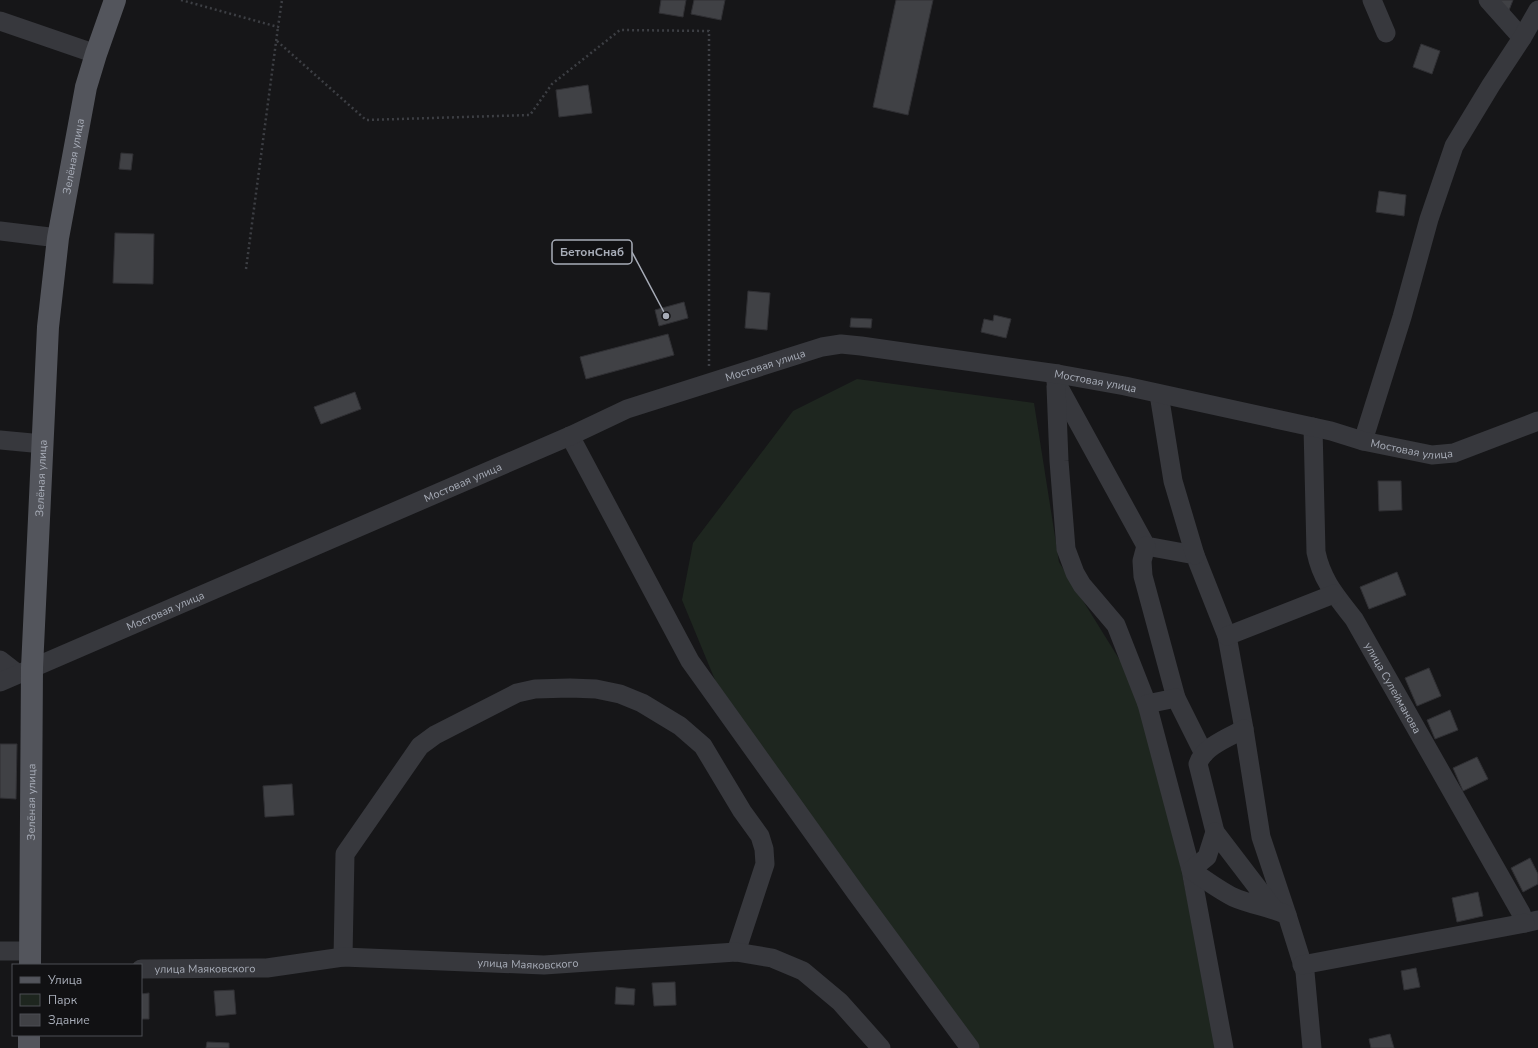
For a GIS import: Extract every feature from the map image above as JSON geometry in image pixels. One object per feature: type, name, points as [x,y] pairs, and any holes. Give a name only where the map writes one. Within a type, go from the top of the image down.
[{"type":"main road","name":"Зелёная улица","points":[[30,958],[25,671],[43,444],[48,327],[58,238],[86,87],[115,0]]},
{"type":"main road","points":[[29,1036],[29,1048]]},
{"type":"street","points":[[1372,0],[1386,33]]},
{"type":"street","points":[[1488,0],[1522,38]]},
{"type":"street","points":[[1363,441],[1402,317],[1429,219],[1454,146],[1490,85],[1522,38],[1538,10]]},
{"type":"street","points":[[0,21],[96,54]]},
{"type":"street","points":[[0,230],[58,238]]},
{"type":"street","name":"Мостовая улица","points":[[0,682],[570,436],[627,409],[822,346],[841,344],[1159,394],[1313,427],[1363,441],[1432,455],[1454,453],[1538,421]]},
{"type":"street","points":[[1057,378],[1146,546],[1142,561],[1143,576],[1176,698],[1204,754]]},
{"type":"street","points":[[1057,378],[1059,461],[1068,559],[1082,585],[1116,625],[1147,704],[1191,870],[1224,1048]]},
{"type":"street","points":[[1159,394],[1174,481],[1195,555],[1227,636],[1244,728],[1261,837],[1280,912],[1302,965],[1313,1038],[1312,1048]]},
{"type":"street","name":"улица Сулейманова","points":[[1313,427],[1316,552],[1321,572],[1334,594],[1354,619],[1521,913],[1531,922]]},
{"type":"street","points":[[570,436],[690,661],[856,893],[970,1048]]},
{"type":"street","points":[[0,440],[43,444]]},
{"type":"street","points":[[1146,546],[1195,555]]},
{"type":"street","points":[[1227,636],[1334,594]]},
{"type":"street","points":[[0,660],[25,671]]},
{"type":"street","points":[[343,957],[345,854],[420,746],[435,735],[517,693],[535,689],[570,688],[608,690],[642,703],[692,734],[709,754],[742,811],[760,836],[764,849],[764,864],[736,952]]},
{"type":"street","points":[[1147,704],[1176,698]]},
{"type":"street","points":[[1244,728],[1204,754],[1198,764],[1215,832],[1280,912]]},
{"type":"street","points":[[1191,870],[1207,857],[1215,832]]},
{"type":"street","points":[[1191,870],[1233,897],[1280,912]]},
{"type":"street","points":[[1302,965],[1531,922]]},
{"type":"street","points":[[0,951],[30,958]]},
{"type":"street","name":"улица Маяковского","points":[[142,969],[267,968],[343,957],[544,965],[736,952],[772,958],[803,971],[840,1002],[881,1048]]},
{"type":"path","points":[[181,0],[278,28]]},
{"type":"path","points":[[246,270],[282,0]]},
{"type":"path","points":[[277,40],[366,120],[530,115],[552,84],[620,30],[709,31],[708,383]]},
{"type":"green space","points":[[857,379],[1034,403],[1059,562],[1147,704],[1218,1048],[977,1048],[720,692],[682,600],[693,543],[793,411]]},
{"type":"building","points":[[661,0],[686,0],[683,17],[659,13]]},
{"type":"building","points":[[694,0],[725,0],[721,20],[691,14]]},
{"type":"building","points":[[896,0],[933,0],[908,115],[873,107]]},
{"type":"building","points":[[1493,0],[1513,0],[1508,13]]},
{"type":"building","points":[[1421,44],[1440,51],[1432,74],[1413,67]]},
{"type":"building","points":[[588,85],[592,113],[559,117],[556,90]]},
{"type":"building","points":[[121,153],[133,154],[131,170],[119,169]]},
{"type":"building","points":[[1379,191],[1406,195],[1404,216],[1376,212]]},
{"type":"building","points":[[115,233],[154,234],[153,284],[113,283]]},
{"type":"building","points":[[748,291],[770,293],[767,330],[745,328]]},
{"type":"building","points":[[684,302],[688,318],[659,326],[655,310]]},
{"type":"building","points":[[994,315],[1011,319],[1006,338],[981,332],[984,319],[993,321]]},
{"type":"building","points":[[851,318],[872,319],[871,328],[850,327]]},
{"type":"building","points":[[668,334],[674,355],[586,379],[580,357]]},
{"type":"building","points":[[355,392],[361,409],[321,424],[314,407]]},
{"type":"building","points":[[1378,481],[1401,481],[1402,510],[1379,511]]},
{"type":"building","points":[[1397,572],[1406,595],[1369,609],[1360,587]]},
{"type":"building","points":[[1429,668],[1441,696],[1417,706],[1405,678]]},
{"type":"building","points":[[1450,710],[1458,730],[1435,739],[1427,720]]},
{"type":"building","points":[[0,744],[17,744],[16,799],[0,798]]},
{"type":"building","points":[[1477,757],[1488,779],[1463,791],[1453,768]]},
{"type":"building","points":[[292,784],[294,815],[265,817],[263,786]]},
{"type":"building","points":[[1530,858],[1538,874],[1538,884],[1523,892],[1511,868]]},
{"type":"building","points":[[1478,892],[1483,916],[1457,922],[1452,898]]},
{"type":"building","points":[[1416,968],[1420,987],[1404,990],[1401,971]]},
{"type":"building","points":[[675,982],[676,1005],[654,1006],[652,983]]},
{"type":"building","points":[[616,987],[635,989],[634,1005],[615,1004]]},
{"type":"building","points":[[234,990],[236,1014],[216,1016],[214,991]]},
{"type":"building","points":[[149,993],[149,1019],[142,1019],[142,994]]},
{"type":"building","points":[[1390,1034],[1394,1048],[1371,1048],[1369,1039]]},
{"type":"building","points":[[207,1042],[229,1043],[229,1048],[206,1048]]},
{"type":"place","name":"БетонСнаб","points":[[666,316]]}]
